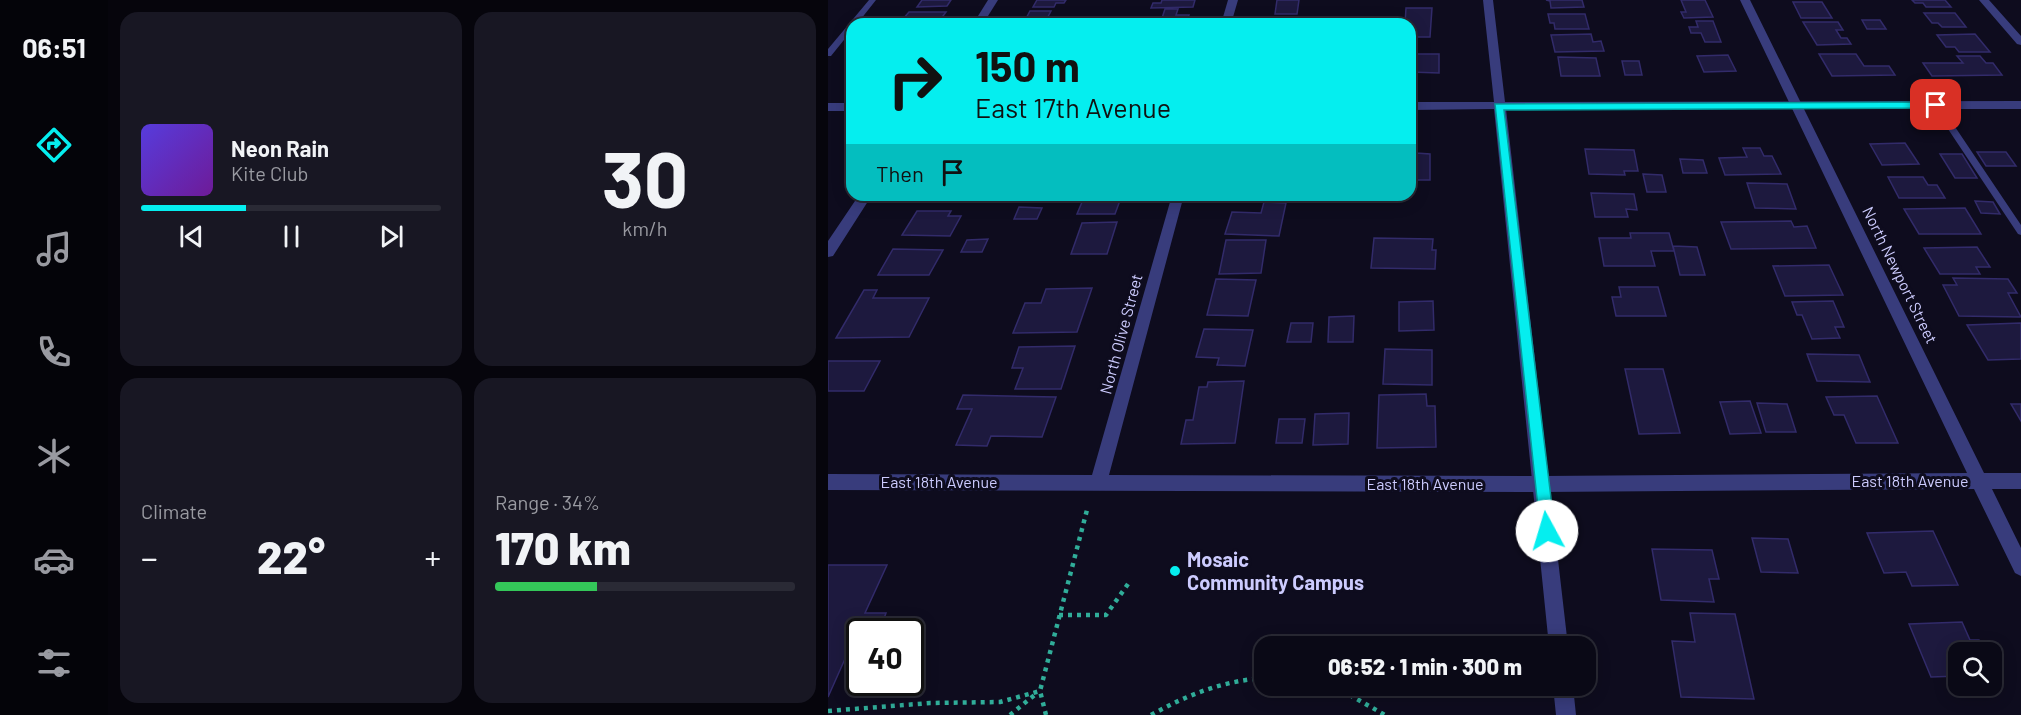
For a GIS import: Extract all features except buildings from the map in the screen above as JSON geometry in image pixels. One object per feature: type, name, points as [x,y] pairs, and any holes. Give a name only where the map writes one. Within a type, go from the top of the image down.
[{"type":"street","points":[[982,18],[993,0]]},
{"type":"street","points":[[1228,18],[1233,0]]},
{"type":"street","points":[[1488,0],[1558,636]]},
{"type":"street","name":"North Newport Street","points":[[1745,0],[2021,567]]},
{"type":"street","points":[[1984,0],[2021,42]]},
{"type":"street","points":[[1416,106],[2021,105]]},
{"type":"street","points":[[828,107],[846,107]]},
{"type":"street","points":[[828,252],[862,201]]},
{"type":"street","name":"North Olive Street","points":[[1098,483],[1176,201]]},
{"type":"street","name":"East 18th Avenue","points":[[828,482],[1542,484],[2021,481]]},
{"type":"street","points":[[1564,696],[1566,715]]},
{"type":"lane","points":[[859,18],[873,0]]},
{"type":"lane","points":[[828,54],[846,33]]},
{"type":"lane","points":[[1936,105],[2021,232]]},
{"type":"path","points":[[1046,715],[1040,691],[1088,506]]},
{"type":"path","points":[[1059,615],[1106,615],[1128,584]]},
{"type":"path","points":[[1151,715],[1203,688],[1232,681],[1254,679]]},
{"type":"path","points":[[828,711],[930,702],[1000,702],[1040,691]]},
{"type":"path","points":[[1010,715],[1040,691]]},
{"type":"path","points":[[1352,696],[1385,715]]},
{"type":"place","name":"Mosaic Community Campus","points":[[1175,571]]},
{"type":"route","points":[[1547,531],[1498,106],[1936,105]]}]
